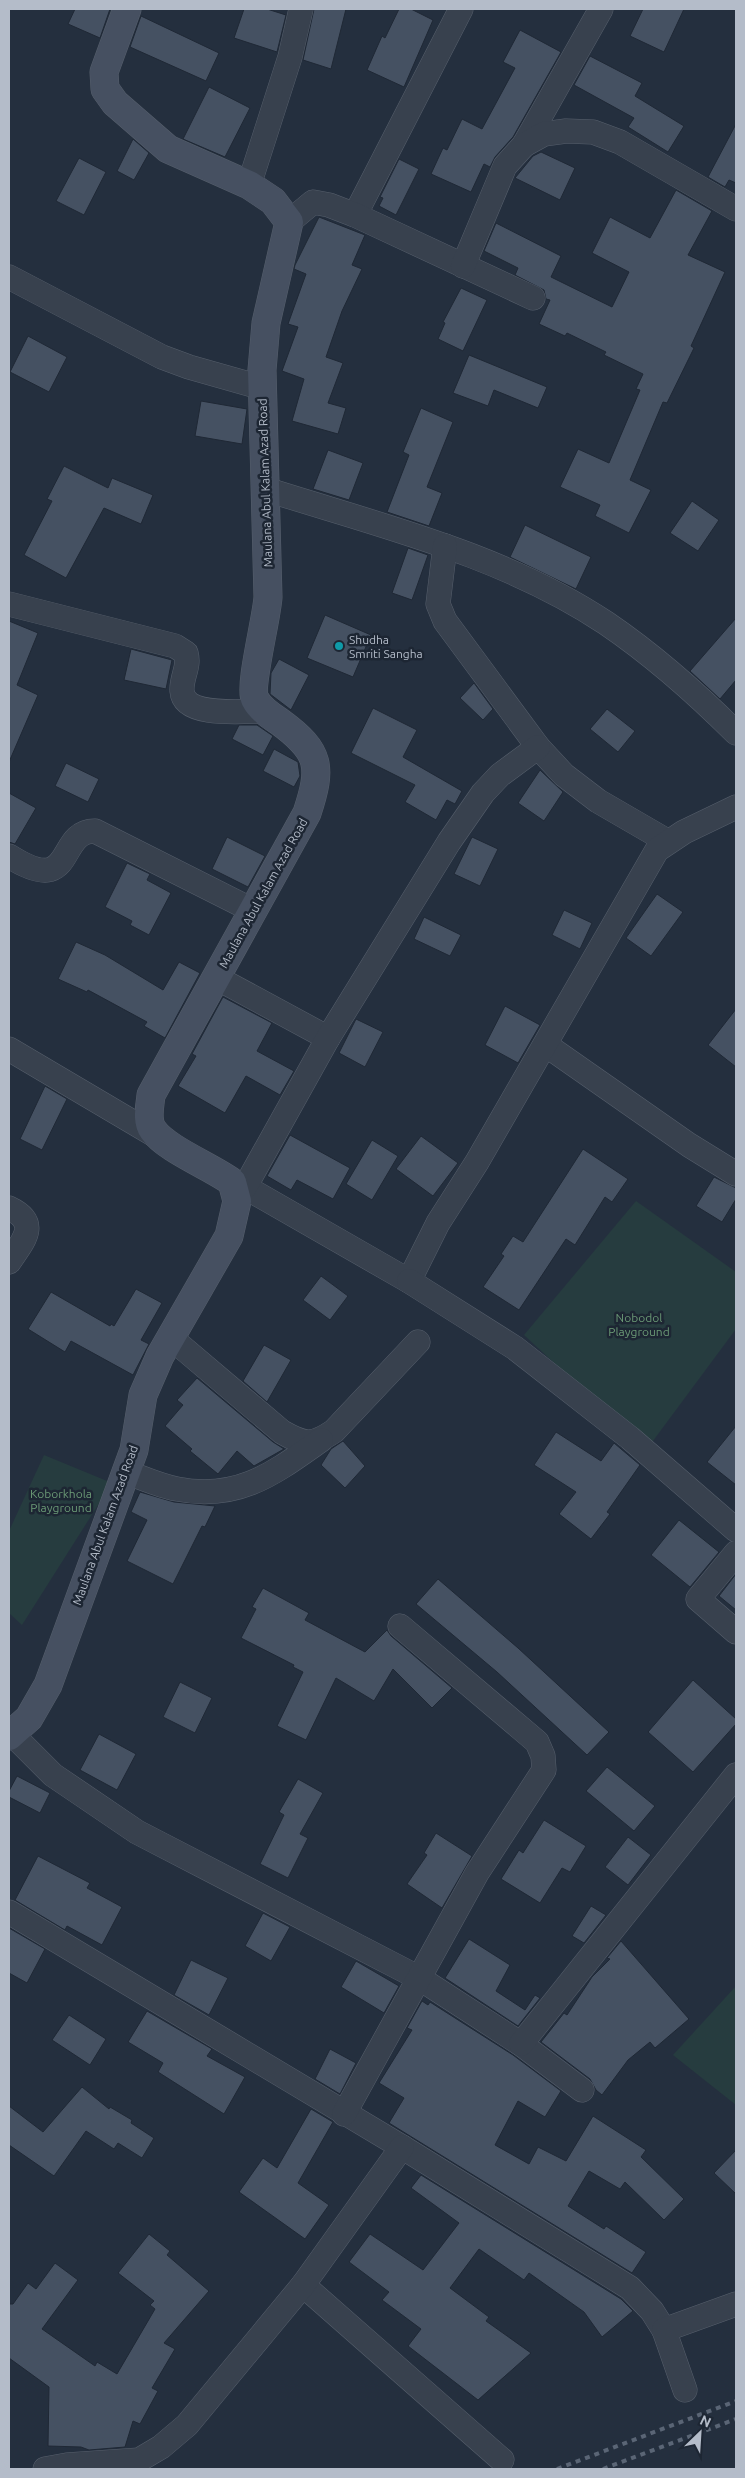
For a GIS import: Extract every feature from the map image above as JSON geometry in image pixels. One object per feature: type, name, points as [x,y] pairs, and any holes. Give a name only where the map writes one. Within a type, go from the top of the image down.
[{"type":"street","points":[[127,9],[104,72],[106,88],[115,103],[168,149],[250,185],[273,201],[289,222],[313,202],[329,205],[356,215],[533,298]]},
{"type":"street","points":[[250,185],[290,57],[301,9]]},
{"type":"street","points":[[356,215],[460,9]]},
{"type":"street","points":[[463,266],[505,166],[524,145],[601,9]]},
{"type":"street","points":[[524,145],[544,134],[566,131],[593,132],[620,142],[736,209]]},
{"type":"street","name":"Maulana Abul Kalam Azad Road","points":[[10,1735],[29,1718],[48,1685],[134,1450],[143,1395],[170,1337],[229,1236],[237,1201],[239,1184],[171,1145],[153,1130],[148,1116],[151,1095],[307,813],[316,784],[316,764],[308,747],[288,728],[264,711],[254,698],[254,677],[267,618],[268,597],[262,370],[266,323],[289,222]]},
{"type":"street","points":[[9,278],[162,357],[189,368],[262,388]]},
{"type":"street","points":[[266,489],[487,561],[563,598],[605,622],[640,647],[736,733]]},
{"type":"street","points":[[445,546],[438,604],[445,621],[538,747],[564,775],[581,789],[667,842]]},
{"type":"street","points":[[9,604],[175,646],[186,653],[189,662],[181,689],[184,700],[193,708],[264,711]]},
{"type":"street","points":[[538,747],[500,775],[484,792],[449,842],[239,1184],[409,1281],[515,1348],[630,1438],[736,1530]]},
{"type":"street","points":[[409,1281],[438,1223],[546,1045],[657,850],[667,842],[736,807]]},
{"type":"street","points":[[9,856],[35,870],[49,870],[58,867],[76,837],[84,831],[95,832],[254,911]]},
{"type":"street","points":[[217,978],[328,1038]]},
{"type":"street","points":[[546,1045],[689,1145],[736,1174]]},
{"type":"street","points":[[9,1049],[171,1145]]},
{"type":"street","points":[[9,1208],[24,1217],[28,1226],[26,1237],[9,1262]]},
{"type":"street","points":[[170,1337],[282,1432],[296,1440],[310,1443],[321,1440]]},
{"type":"street","points":[[126,1472],[175,1489],[195,1491],[253,1484],[276,1471],[334,1431],[418,1342]]},
{"type":"street","points":[[736,1553],[698,1599],[736,1632]]},
{"type":"street","points":[[344,2114],[477,1873],[544,1770],[544,1756],[537,1742],[400,1626]]},
{"type":"street","points":[[10,1735],[54,1775],[137,1832],[419,1978],[521,2044],[582,2090]]},
{"type":"street","points":[[521,2044],[736,1775]]},
{"type":"street","points":[[9,1912],[402,2147],[630,2288],[652,2311],[664,2330],[685,2390]]},
{"type":"street","points":[[45,2469],[67,2464],[139,2460],[161,2447],[187,2425],[302,2285],[402,2147]]},
{"type":"street","points":[[302,2285],[502,2460]]},
{"type":"street","points":[[664,2330],[736,2304]]},
{"type":"green space","name":"Nobodol Playground","points":[[636,1201],[736,1272],[736,1329],[647,1449],[524,1335]]},
{"type":"green space","name":"Koborkhola Playground","points":[[44,1455],[112,1483],[22,1625],[9,1613],[9,1531]]},
{"type":"green space","points":[[736,1986],[736,2105],[673,2055]]},
{"type":"building","points":[[75,9],[110,9],[100,38],[68,24]]},
{"type":"building","points":[[244,9],[267,9],[286,15],[277,52],[234,38]]},
{"type":"building","points":[[314,9],[346,9],[331,69],[303,60]]},
{"type":"building","points":[[399,9],[411,9],[433,20],[404,87],[367,70],[382,36],[385,38]]},
{"type":"building","points":[[643,9],[684,9],[664,52],[630,36]]},
{"type":"building","points":[[141,16],[219,53],[206,81],[130,47]]},
{"type":"building","points":[[520,30],[561,52],[513,137],[495,157],[490,167],[484,164],[471,192],[431,174],[443,148],[447,150],[462,119],[482,129],[515,68],[503,62]]},
{"type":"building","points":[[590,56],[642,83],[635,96],[684,126],[668,152],[628,127],[634,118],[574,85]]},
{"type":"building","points":[[209,87],[250,108],[225,157],[183,139]]},
{"type":"building","points":[[736,124],[736,183],[729,180],[725,187],[708,177]]},
{"type":"building","points":[[133,139],[149,153],[134,180],[117,171]]},
{"type":"building","points":[[541,152],[575,168],[560,200],[515,178],[533,156]]},
{"type":"building","points":[[79,158],[106,172],[84,215],[56,201]]},
{"type":"building","points":[[399,159],[419,169],[396,215],[379,206],[383,198],[380,197]]},
{"type":"building","points":[[676,190],[712,211],[688,255],[725,272],[691,346],[694,348],[667,403],[663,402],[630,480],[651,490],[629,533],[595,516],[600,505],[560,487],[578,449],[609,463],[640,390],[636,389],[643,374],[604,355],[606,352],[567,333],[565,336],[539,324],[550,300],[546,299],[544,290],[515,275],[518,268],[484,251],[496,223],[561,256],[551,277],[612,307],[629,272],[592,253],[610,217],[650,238]]},
{"type":"building","points":[[319,217],[365,235],[352,265],[362,269],[342,311],[326,357],[343,363],[328,403],[346,408],[338,434],[292,421],[304,379],[282,371],[298,327],[288,324],[306,274],[294,269]]},
{"type":"building","points":[[461,288],[487,300],[463,351],[438,339],[445,323],[443,322]]},
{"type":"building","points":[[28,336],[67,357],[49,392],[10,372]]},
{"type":"building","points":[[469,355],[547,387],[538,408],[494,390],[488,406],[453,393]]},
{"type":"building","points":[[201,401],[247,409],[242,444],[195,436]]},
{"type":"building","points":[[421,408],[453,422],[427,487],[442,493],[429,526],[387,512],[409,455],[403,452]]},
{"type":"building","points":[[328,450],[363,463],[349,500],[313,489]]},
{"type":"building","points":[[64,466],[108,488],[112,478],[153,495],[141,524],[104,508],[66,578],[24,555],[52,501],[47,499]]},
{"type":"building","points":[[692,501],[719,520],[698,551],[670,533]]},
{"type":"building","points":[[525,525],[591,557],[576,589],[510,557]]},
{"type":"building","points":[[408,548],[428,555],[412,600],[392,593]]},
{"type":"building","name":"Shudha Smriti Sangha","points":[[325,615],[371,635],[353,677],[307,658]]},
{"type":"building","points":[[736,618],[736,680],[720,699],[690,671]]},
{"type":"building","points":[[9,621],[38,633],[17,685],[38,695],[9,762]]},
{"type":"building","points":[[131,649],[172,660],[166,689],[124,680]]},
{"type":"building","points":[[279,659],[309,675],[291,710],[270,694],[271,673]]},
{"type":"building","points":[[474,683],[493,709],[483,720],[460,698]]},
{"type":"building","points":[[373,708],[417,730],[403,757],[462,791],[455,804],[447,800],[436,820],[405,802],[415,785],[351,753]]},
{"type":"building","points":[[607,709],[635,731],[618,752],[590,729]]},
{"type":"building","points":[[239,725],[257,725],[273,736],[263,755],[232,739]]},
{"type":"building","points":[[274,749],[298,762],[300,776],[294,787],[263,771]]},
{"type":"building","points":[[66,763],[99,779],[88,802],[55,786]]},
{"type":"building","points":[[540,770],[563,792],[544,821],[518,803]]},
{"type":"building","points":[[9,793],[36,808],[15,844],[9,842]]},
{"type":"building","points":[[227,837],[265,856],[248,887],[212,869]]},
{"type":"building","points":[[472,837],[498,849],[480,886],[454,874]]},
{"type":"building","points":[[127,863],[150,874],[147,880],[171,893],[149,935],[130,925],[132,921],[105,907]]},
{"type":"building","points":[[657,894],[683,912],[651,956],[626,938]]},
{"type":"building","points":[[564,910],[592,923],[580,949],[552,935]]},
{"type":"building","points":[[424,917],[461,935],[450,956],[414,939]]},
{"type":"building","points":[[76,942],[105,955],[163,990],[179,962],[200,973],[165,1038],[144,1026],[147,1022],[88,990],[87,992],[58,979]]},
{"type":"building","points":[[223,997],[272,1023],[257,1051],[294,1071],[280,1095],[246,1076],[225,1113],[178,1086],[196,1056],[192,1054]]},
{"type":"building","points":[[505,1006],[540,1025],[518,1063],[485,1045]]},
{"type":"building","points":[[736,1009],[736,1067],[708,1045]]},
{"type":"building","points":[[356,1019],[383,1032],[365,1067],[339,1053]]},
{"type":"building","points":[[45,1086],[67,1099],[42,1150],[20,1139]]},
{"type":"building","points":[[290,1135],[350,1168],[333,1199],[297,1180],[291,1190],[267,1176]]},
{"type":"building","points":[[421,1136],[458,1163],[433,1196],[396,1169]]},
{"type":"building","points":[[372,1140],[398,1156],[372,1200],[346,1184]]},
{"type":"building","points":[[583,1149],[628,1179],[612,1202],[605,1197],[575,1245],[566,1239],[519,1310],[483,1287],[504,1256],[501,1254],[513,1236],[523,1242]]},
{"type":"building","points":[[714,1177],[736,1188],[736,1199],[722,1222],[696,1206]]},
{"type":"building","points":[[321,1276],[348,1296],[330,1320],[303,1300]]},
{"type":"building","points":[[136,1289],[162,1303],[141,1340],[149,1344],[133,1375],[71,1341],[65,1352],[28,1329],[51,1292],[110,1326],[111,1324],[114,1326]]},
{"type":"building","points":[[264,1345],[291,1360],[267,1402],[243,1381]]},
{"type":"building","points":[[197,1378],[273,1442],[284,1449],[254,1466],[237,1451],[218,1474],[190,1451],[192,1449],[165,1426],[183,1405],[177,1400]]},
{"type":"building","points":[[736,1426],[736,1485],[707,1462]]},
{"type":"building","points":[[556,1432],[601,1461],[614,1443],[640,1465],[607,1512],[610,1514],[591,1539],[559,1514],[576,1492],[534,1465]]},
{"type":"building","points":[[343,1441],[365,1466],[345,1488],[321,1465],[331,1449]]},
{"type":"building","points":[[140,1492],[174,1502],[215,1506],[205,1527],[202,1526],[173,1584],[127,1561],[147,1520],[131,1512]]},
{"type":"building","points":[[679,1520],[719,1552],[690,1587],[651,1555]]},
{"type":"building","points":[[736,1574],[736,1610],[719,1596]]},
{"type":"building","points":[[438,1579],[518,1648],[609,1732],[587,1755],[497,1672],[416,1604]]},
{"type":"building","points":[[263,1588],[309,1613],[305,1620],[365,1652],[387,1630],[391,1636],[452,1688],[432,1708],[393,1669],[374,1701],[336,1678],[306,1740],[277,1726],[303,1672],[293,1667],[294,1665],[241,1638],[256,1609],[252,1607]]},
{"type":"building","points":[[693,1680],[736,1719],[736,1724],[693,1772],[648,1732]]},
{"type":"building","points":[[180,1682],[212,1698],[195,1733],[163,1717]]},
{"type":"building","points":[[99,1734],[136,1754],[117,1790],[80,1770]]},
{"type":"building","points":[[607,1767],[655,1806],[634,1831],[586,1791]]},
{"type":"building","points":[[17,1776],[50,1793],[40,1813],[9,1797],[9,1791]]},
{"type":"building","points":[[298,1779],[323,1793],[300,1834],[308,1838],[288,1878],[260,1864],[284,1815],[279,1812]]},
{"type":"building","points":[[544,1820],[586,1846],[570,1872],[562,1868],[540,1903],[501,1879],[519,1850],[523,1853]]},
{"type":"building","points":[[436,1833],[472,1856],[442,1908],[407,1884],[427,1855],[424,1853]]},
{"type":"building","points":[[628,1837],[651,1855],[628,1885],[605,1867]]},
{"type":"building","points":[[38,1856],[90,1883],[87,1888],[122,1907],[102,1945],[67,1926],[65,1930],[15,1900]]},
{"type":"building","points":[[591,1906],[606,1915],[584,1943],[572,1936]]},
{"type":"building","points":[[263,1913],[290,1927],[271,1961],[245,1946]]},
{"type":"building","points":[[9,1928],[45,1949],[27,1983],[9,1973]]},
{"type":"building","points":[[469,1939],[510,1965],[496,1991],[525,2010],[535,1995],[540,1998],[518,2026],[445,1978]]},
{"type":"building","points":[[621,1941],[689,2019],[655,2048],[650,2042],[628,2060],[602,2095],[596,2090],[590,2079],[541,2042],[564,2013],[567,2015],[592,1977],[610,1959],[607,1958]]},
{"type":"building","points":[[191,1960],[228,1978],[209,2015],[174,1995]]},
{"type":"building","points":[[356,1961],[399,1986],[384,2013],[341,1987]]},
{"type":"building","points":[[422,2001],[428,2005],[430,2002],[513,2055],[561,2091],[545,2117],[518,2101],[495,2145],[529,2164],[538,2147],[566,2161],[593,2116],[646,2150],[641,2157],[684,2199],[664,2220],[625,2182],[620,2189],[589,2171],[568,2206],[604,2229],[606,2226],[646,2252],[632,2273],[389,2123],[404,2098],[379,2083],[412,2030],[407,2028]]},
{"type":"building","points":[[147,2011],[212,2049],[207,2056],[245,2077],[224,2114],[158,2072],[163,2063],[128,2042]]},
{"type":"building","points":[[69,2015],[106,2039],[90,2065],[52,2040]]},
{"type":"building","points":[[330,2049],[356,2063],[340,2094],[315,2079]]},
{"type":"building","points":[[82,2087],[109,2109],[110,2107],[132,2120],[131,2123],[154,2138],[142,2158],[118,2143],[114,2149],[86,2131],[54,2176],[9,2145],[9,2106],[43,2132]]},
{"type":"building","points":[[311,2109],[333,2122],[298,2183],[329,2205],[305,2239],[239,2192],[263,2158],[277,2168]]},
{"type":"building","points":[[736,2150],[736,2194],[714,2173]]},
{"type":"building","points":[[421,2175],[621,2299],[633,2311],[602,2337],[584,2312],[529,2273],[524,2280],[479,2249],[450,2288],[489,2317],[486,2321],[531,2353],[478,2400],[408,2346],[421,2329],[382,2300],[389,2292],[349,2262],[370,2234],[423,2270],[459,2223],[411,2188]]},
{"type":"building","points":[[149,2234],[170,2251],[167,2255],[209,2291],[164,2343],[175,2349],[152,2388],[158,2391],[140,2424],[133,2421],[125,2447],[89,2450],[81,2447],[48,2446],[49,2387],[9,2358],[9,2304],[13,2304],[28,2283],[36,2289],[55,2263],[78,2280],[42,2329],[95,2366],[97,2362],[117,2374],[155,2309],[150,2305],[154,2301],[118,2273]]},
{"type":"railway","points":[[557,2469],[736,2401]]},
{"type":"railway","points":[[603,2469],[736,2419]]},
{"type":"place","name":"Shudha Smriti Sangha","points":[[339,646]]}]
